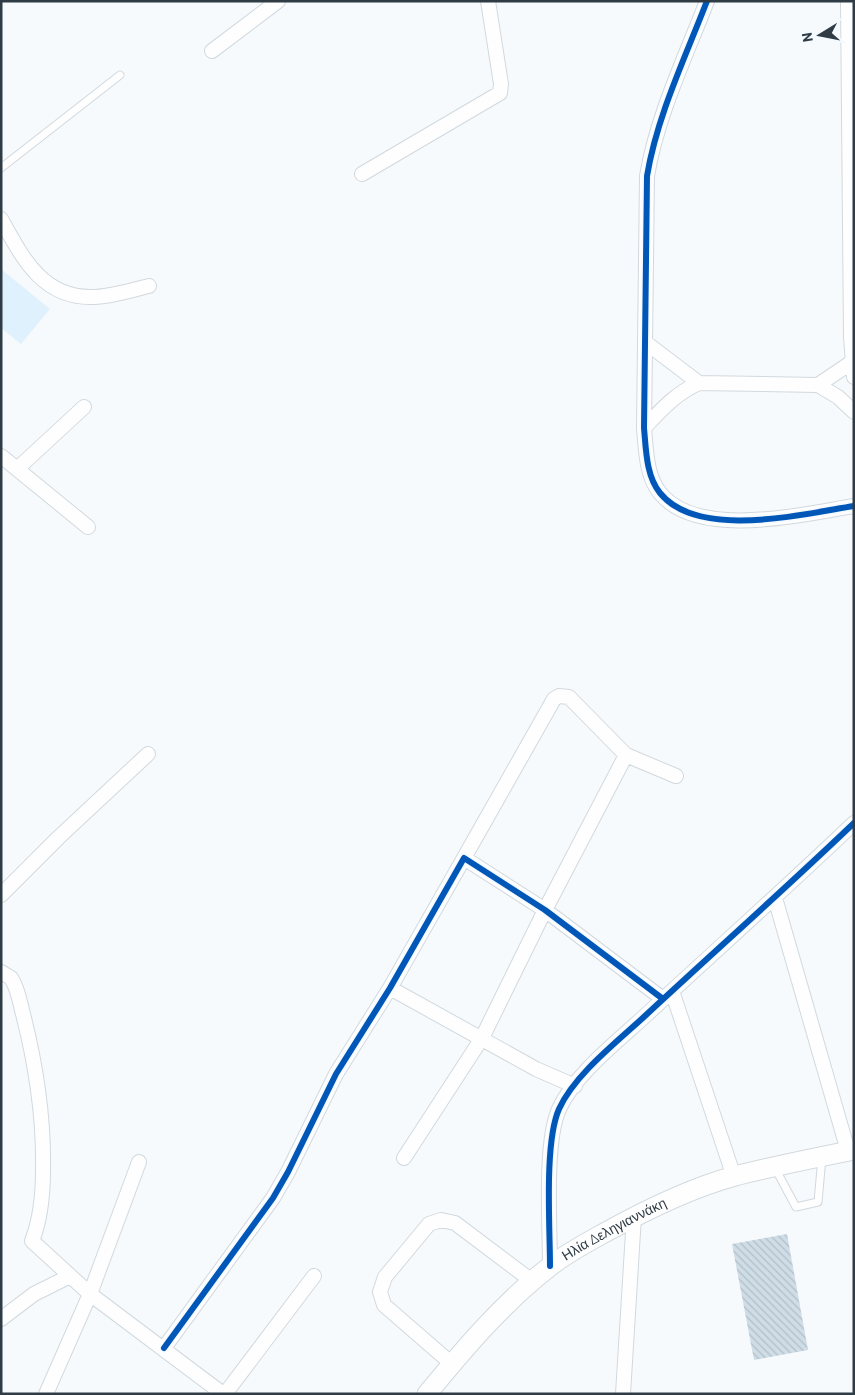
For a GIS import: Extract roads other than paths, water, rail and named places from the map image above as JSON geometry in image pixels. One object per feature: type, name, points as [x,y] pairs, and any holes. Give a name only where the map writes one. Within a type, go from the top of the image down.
[{"type":"street","points":[[212,51],[278,1]]},
{"type":"street","points":[[362,174],[500,94],[501,84],[488,1]]},
{"type":"street","points":[[708,1],[674,86],[650,156],[646,199],[644,428],[646,461],[659,492],[673,506],[693,514],[750,520],[773,519],[854,506]]},
{"type":"street","points":[[848,1],[852,362],[854,377]]},
{"type":"street","points":[[1,220],[33,273],[49,286],[67,294],[94,297],[149,286]]},
{"type":"street","points":[[645,342],[699,383]]},
{"type":"street","points":[[818,385],[852,362]]},
{"type":"street","points":[[644,428],[666,404],[684,390],[699,383],[818,385],[838,397],[854,412]]},
{"type":"street","points":[[17,469],[84,407]]},
{"type":"street","points":[[1,456],[88,527]]},
{"type":"street","points":[[164,1348],[273,1198],[288,1172],[336,1074],[390,988],[554,699],[564,695],[569,697],[626,755],[676,776]]},
{"type":"street","points":[[1,895],[58,838],[148,754]]},
{"type":"street","points":[[404,1158],[482,1038],[545,910],[626,755]]},
{"type":"street","points":[[550,1266],[550,1164],[554,1125],[559,1108],[590,1068],[854,823]]},
{"type":"street","points":[[464,858],[545,910],[668,995],[734,1177]]},
{"type":"street","points":[[775,898],[851,1151]]},
{"type":"street","points":[[1,972],[10,977],[17,990],[28,1032],[40,1102],[43,1179],[39,1223],[32,1242],[90,1294],[224,1394],[314,1276]]},
{"type":"street","points":[[390,988],[536,1069],[575,1086]]},
{"type":"street","name":"Ηλία Δεληγιαννάκη","points":[[427,1394],[452,1364],[532,1281],[550,1266],[634,1216],[680,1196],[734,1177],[851,1151]]},
{"type":"street","points":[[46,1394],[90,1294],[139,1162]]},
{"type":"street","points":[[623,1394],[634,1216]]},
{"type":"street","points":[[452,1364],[384,1305],[380,1292],[384,1277],[429,1224],[441,1220],[455,1223],[532,1281]]},
{"type":"street","points":[[1,1319],[27,1298],[70,1276]]},
{"type":"lane","points":[[1,168],[120,75]]},
{"type":"lane","points":[[775,1168],[796,1207],[818,1202],[822,1157]]}]
